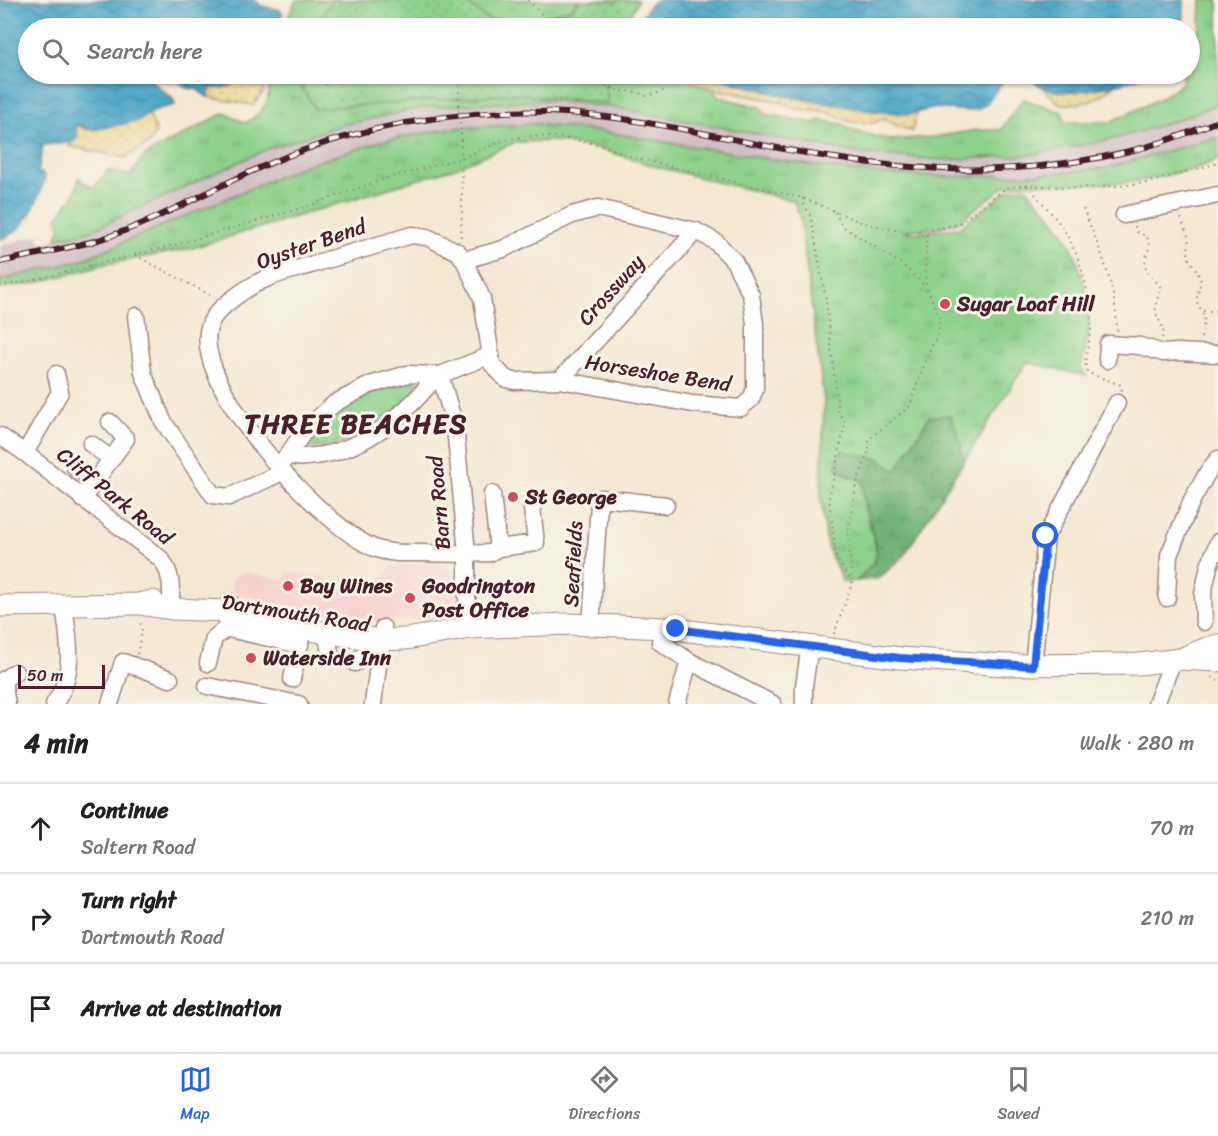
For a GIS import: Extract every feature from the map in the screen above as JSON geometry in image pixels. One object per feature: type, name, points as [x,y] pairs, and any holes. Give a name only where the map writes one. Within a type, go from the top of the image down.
[{"type":"main road","name":"Dartmouth Road","points":[[0,606],[171,603],[303,629],[381,634]]},
{"type":"main road","name":"Dartmouth Road","points":[[303,629],[335,622],[406,639],[468,623],[545,625],[592,620],[664,635],[819,646],[900,658],[1033,666],[1140,664],[1176,660],[1214,651]]},
{"type":"street","points":[[1124,215],[1218,195]]},
{"type":"street","name":"Horseshoe Bend","points":[[461,256],[503,249],[572,215],[598,208],[696,231],[716,242],[734,261],[751,295],[755,324],[754,389],[751,399],[741,408],[725,408],[638,395],[560,380],[514,381],[506,379],[492,364],[491,355]]},
{"type":"street","name":"Crossway","points":[[560,380],[696,231]]},
{"type":"street","name":"Oyster Bend","points":[[461,256],[427,237],[412,235],[267,278],[226,304],[211,321],[207,336],[207,351],[219,384],[241,420],[283,461],[321,509],[362,543],[395,553],[490,554],[498,548],[536,543],[532,508]]},
{"type":"street","points":[[136,316],[143,373],[163,421],[213,495],[229,497],[276,475],[306,429],[335,403],[370,385],[408,374],[439,375],[491,355],[482,298],[461,256]]},
{"type":"street","points":[[1107,360],[1108,344],[1140,346],[1159,352],[1218,354]]},
{"type":"street","points":[[25,453],[60,392],[56,374]]},
{"type":"street","points":[[283,461],[327,455],[356,445],[394,421],[420,397],[439,375]]},
{"type":"street","name":"Barn Road","points":[[439,375],[455,426],[467,554],[468,623]]},
{"type":"street","points":[[1033,666],[1046,536],[1117,403]]},
{"type":"street","points":[[82,499],[126,439],[110,422]]},
{"type":"street","name":"Cliff Park Road","points":[[0,436],[161,559],[169,573],[172,586],[171,603]]},
{"type":"street","points":[[91,444],[111,459]]},
{"type":"street","points":[[1167,598],[1169,555],[1192,500],[1218,459]]},
{"type":"street","points":[[75,467],[94,481]]},
{"type":"street","points":[[492,494],[498,548]]},
{"type":"street","name":"Seafields","points":[[592,620],[598,504],[602,498],[666,505]]},
{"type":"street","points":[[1208,621],[1211,591],[1209,566],[1218,542]]},
{"type":"street","points":[[54,704],[63,692],[70,670],[64,606]]},
{"type":"street","points":[[229,613],[229,629],[303,629],[292,679]]},
{"type":"street","points":[[208,663],[214,638],[229,613]]},
{"type":"street","points":[[326,632],[331,658]]},
{"type":"street","points":[[355,663],[381,634]]},
{"type":"street","points":[[373,704],[381,634]]},
{"type":"street","points":[[664,635],[689,661],[773,704]]},
{"type":"street","points":[[804,704],[804,686],[819,646]]},
{"type":"street","points":[[1156,704],[1176,660]]},
{"type":"street","points":[[677,704],[689,661]]},
{"type":"street","points":[[110,704],[123,662],[170,679]]},
{"type":"street","points":[[6,677],[7,704]]},
{"type":"street","points":[[207,687],[299,704]]},
{"type":"path","points":[[528,0],[542,18]]},
{"type":"path","points":[[459,84],[461,256]]},
{"type":"path","points":[[594,84],[608,86],[617,92],[634,90],[646,96],[662,92],[667,84]]},
{"type":"path","points":[[0,286],[29,281],[197,238],[305,207],[384,179],[461,158],[505,140],[524,136],[555,137],[599,144],[635,158],[803,198],[860,222],[899,231],[927,231],[958,224],[1006,188],[1028,185],[1076,188],[1146,183],[1218,163]]},
{"type":"path","points":[[1028,185],[1069,238],[1089,298],[1091,328],[1085,367],[1088,373],[1121,385],[1123,389],[1117,403]]},
{"type":"path","points":[[803,198],[803,203],[811,217],[826,300],[838,410],[845,423],[829,498],[836,557],[852,584]]},
{"type":"path","points":[[1177,204],[1189,239],[1188,257],[1201,282],[1196,301],[1202,310],[1205,322],[1201,335],[1200,353]]},
{"type":"path","points":[[1083,209],[1100,248],[1111,284],[1117,319],[1117,344]]},
{"type":"path","points":[[834,211],[842,226],[903,265],[926,287]]},
{"type":"path","points":[[819,646],[845,608],[852,584],[848,531],[856,485],[869,451],[869,439],[909,407],[938,332],[940,318],[926,287],[927,231]]},
{"type":"path","points":[[1137,232],[1144,234],[1149,240],[1150,249],[1146,258],[1146,270],[1161,288],[1155,304],[1157,317],[1164,329],[1159,352]]},
{"type":"path","points":[[135,255],[226,304]]},
{"type":"path","points":[[1202,310],[1218,310]]},
{"type":"path","points":[[135,667],[142,631]]},
{"type":"shaded area","points":[[548,100],[612,107],[864,154],[945,160],[1029,155],[1114,139],[1174,121],[1218,104],[1218,137],[1106,168],[1041,174],[951,177],[883,174],[822,167],[597,131],[536,124],[493,127],[382,141],[303,166],[79,261],[0,280],[0,246],[38,235],[41,243],[90,231],[267,149],[342,125],[425,107]]},
{"type":"shaded area","points":[[436,562],[452,571],[461,595],[451,614],[441,617],[373,621],[316,613],[232,593],[231,580],[243,572],[285,580],[286,571],[375,587],[391,566]]},
{"type":"green space","points":[[296,0],[333,0],[321,18],[288,18]]},
{"type":"green space","points":[[333,0],[462,0],[486,18],[321,18]]},
{"type":"green space","points":[[462,0],[579,0],[571,9],[540,18],[486,18]]},
{"type":"green space","points":[[579,0],[638,0],[629,18],[540,18],[571,9]]},
{"type":"green space","points":[[1201,0],[1218,0],[1218,104],[1174,121],[1114,139],[1029,155],[945,160],[864,154],[612,107],[548,100],[425,107],[342,125],[267,149],[90,231],[56,239],[61,228],[57,218],[75,193],[79,178],[93,188],[108,170],[129,176],[145,155],[224,113],[246,123],[264,108],[267,102],[268,84],[301,84],[347,106],[513,94],[607,103],[606,84],[697,84],[714,89],[718,97],[760,107],[765,114],[813,123],[821,120],[843,124],[850,130],[891,140],[934,137],[978,130],[1001,130],[1023,99],[1062,112],[1065,122],[1110,122],[1159,99],[1182,84],[1200,84]]},
{"type":"green space","points":[[300,84],[606,84],[608,103],[512,94],[315,109]]},
{"type":"green space","points":[[536,124],[883,174],[951,177],[1041,174],[1106,168],[1218,137],[1218,160],[1197,168],[1146,180],[1120,183],[1028,183],[1005,186],[958,222],[939,227],[903,231],[914,233],[959,228],[1008,190],[1025,187],[1062,230],[1079,268],[1089,316],[1088,336],[1081,367],[1086,376],[1027,362],[964,461],[962,455],[929,417],[896,471],[847,476],[863,481],[864,503],[877,551],[875,561],[857,581],[843,582],[827,546],[821,497],[824,401],[800,218],[794,201],[654,166],[601,149],[555,141],[516,142],[452,169],[189,249],[101,265],[37,283],[0,288],[0,280],[79,261],[303,166],[382,141],[454,128]]},
{"type":"green space","points":[[407,381],[428,383],[358,439],[298,452],[313,429],[349,399]]},
{"type":"green space","points":[[950,415],[958,433],[964,461],[903,557],[879,578],[857,581],[875,561],[877,551],[864,503],[863,482],[837,469],[838,457],[842,451],[880,459],[896,471],[929,417]]},
{"type":"sand","points":[[262,84],[264,91],[253,105],[207,97],[210,88]]},
{"type":"sand","points":[[697,84],[739,84],[797,98],[873,111],[917,113],[912,131],[883,118],[875,123],[851,122],[825,111],[795,109],[781,102]]},
{"type":"sand","points":[[1116,84],[1091,101],[1069,104],[1060,104],[1042,87],[1069,91]]},
{"type":"sand","points":[[149,114],[156,131],[149,144],[125,158],[69,146],[76,136],[78,125],[87,130],[141,119]]},
{"type":"water","points":[[0,0],[255,0],[261,6],[280,10],[283,14],[280,18],[18,18],[18,84],[156,84],[173,99],[175,105],[158,109],[137,121],[93,130],[77,125],[78,137],[74,141],[43,145],[38,171],[44,175],[45,179],[34,207],[17,230],[0,239]]},
{"type":"water","points":[[656,0],[1184,0],[1184,18],[643,18],[649,6]]},
{"type":"water","points":[[182,84],[232,84],[221,88],[210,88],[207,97],[196,89],[187,88]]},
{"type":"water","points":[[739,84],[1001,84],[987,103],[979,109],[968,111],[936,108],[909,114],[873,111],[785,96]]},
{"type":"water","points":[[1038,84],[1118,84],[1096,89],[1068,91],[1045,88]]},
{"type":"tunnel","points":[[331,658],[355,663]]},
{"type":"railway","points":[[0,262],[74,246],[119,233],[259,168],[318,145],[379,128],[472,114],[545,112],[586,115],[667,126],[866,163],[943,169],[1020,168],[1096,158],[1156,144],[1218,121]]},
{"type":"place","name":"Sugar Loaf Hill","points":[[945,304]]},
{"type":"place","name":"St George","points":[[513,497]]},
{"type":"place","name":"Bay Wines","points":[[288,586]]},
{"type":"place","name":"Goodrington Post Office","points":[[410,598]]},
{"type":"place","name":"Waterside Inn","points":[[251,658]]},
{"type":"district","name":"THREE BEACHES","points":[[356,424]]},
{"type":"route","points":[[676,629],[900,658],[1033,666],[1046,536]]}]
